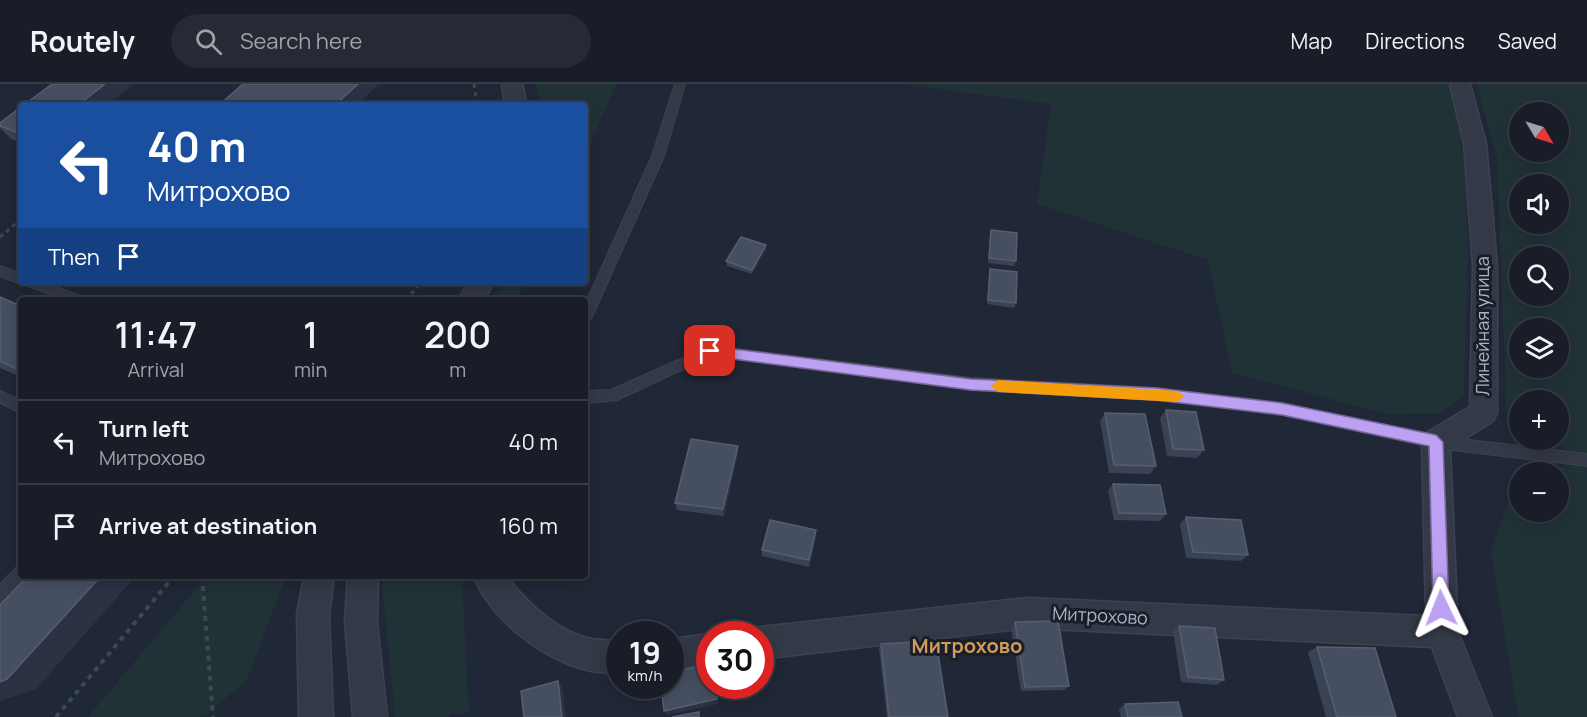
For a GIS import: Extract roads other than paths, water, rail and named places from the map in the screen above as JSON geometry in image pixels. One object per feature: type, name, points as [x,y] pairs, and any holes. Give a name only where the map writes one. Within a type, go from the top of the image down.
[{"type":"street","points":[[512,84],[515,102]]},
{"type":"street","name":"Линейная улица","points":[[1436,442],[1483,413],[1485,265],[1475,144],[1460,84]]},
{"type":"street","points":[[1436,442],[1442,632],[1475,717]]},
{"type":"street","points":[[316,717],[312,614],[318,579]]},
{"type":"street","points":[[363,579],[362,622],[370,717]]},
{"type":"street","points":[[491,579],[516,608],[543,633],[587,654],[606,656]]},
{"type":"street","name":"Митрохово","points":[[774,641],[1027,613],[1442,632]]},
{"type":"lane","points":[[588,313],[658,156],[680,84]]},
{"type":"lane","points":[[0,271],[18,278]]},
{"type":"lane","points":[[38,285],[71,297]]},
{"type":"lane","points":[[588,397],[612,396],[710,351],[971,384],[1156,394],[1282,409],[1436,442],[1587,460]]},
{"type":"lane","points":[[0,397],[18,406]]},
{"type":"lane","points":[[0,595],[18,576]]},
{"type":"district","name":"Митрохово","points":[[967,646]]}]
